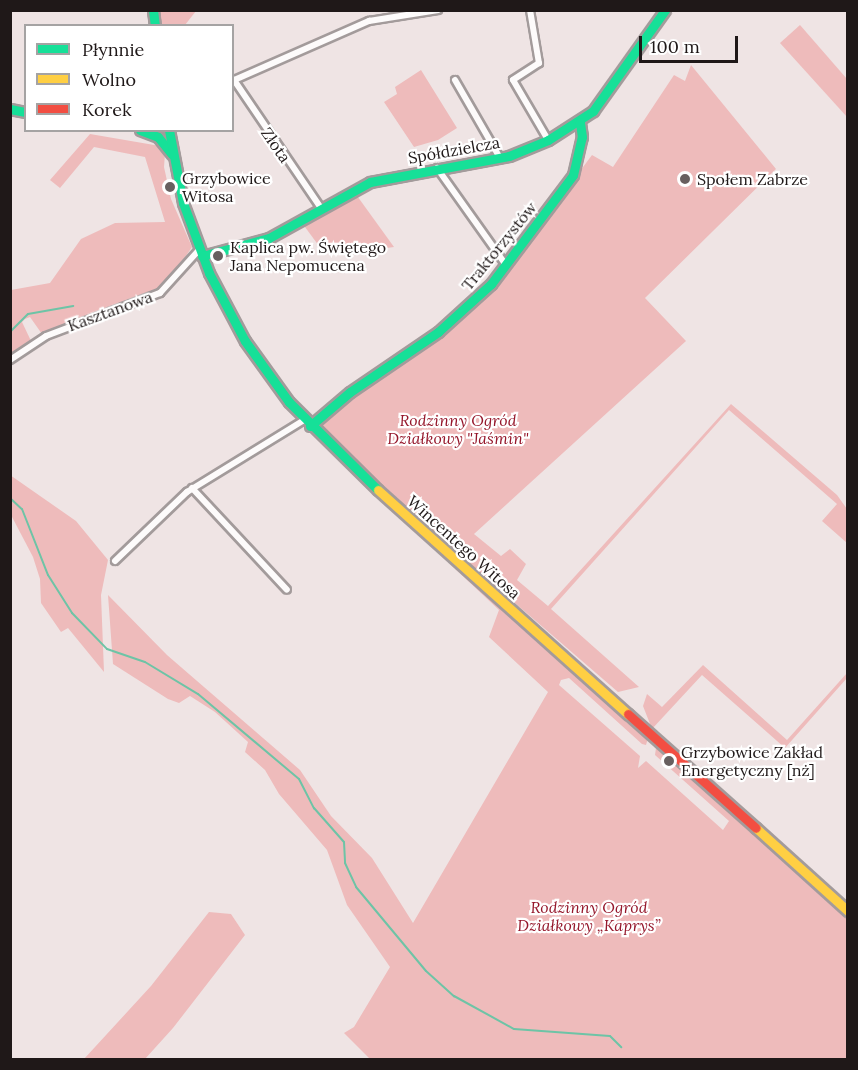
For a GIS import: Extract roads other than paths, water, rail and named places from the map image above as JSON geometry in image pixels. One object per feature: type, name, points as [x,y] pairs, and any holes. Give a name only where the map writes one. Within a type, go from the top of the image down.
[{"type":"main road","name":"Spółdzielcza","points":[[200,253],[263,240],[370,183],[437,168],[500,158],[549,140],[580,122],[599,104],[665,10]]},
{"type":"main road","name":"Traktorzystów","points":[[307,423],[438,332],[482,294],[506,266],[573,175],[582,137],[580,122]]},
{"type":"main road","points":[[144,132],[158,137],[172,154]]},
{"type":"main road","name":"Wincentego Witosa","points":[[169,132],[172,154],[200,253],[244,341],[307,423],[848,911]]},
{"type":"street","points":[[234,80],[369,21],[438,10]]},
{"type":"street","points":[[530,10],[539,63],[513,80],[549,140]]},
{"type":"street","points":[[455,80],[500,158]]},
{"type":"street","name":"Złota","points":[[234,81],[321,208]]},
{"type":"street","points":[[437,168],[506,266]]},
{"type":"street","name":"Kasztanowa","points":[[10,360],[46,336],[160,293],[200,253]]},
{"type":"street","name":"Traktorzystów","points":[[115,561],[192,488],[307,423]]},
{"type":"street","points":[[192,488],[287,590]]},
{"type":"waterway","points":[[848,221],[848,248]]},
{"type":"waterway","points":[[10,332],[28,314],[73,306]]},
{"type":"waterway","points":[[10,498],[22,509],[48,575],[72,613],[107,649],[145,662],[198,694],[299,779],[314,808],[344,842],[345,863],[356,887],[426,971],[454,996],[514,1029],[610,1036],[621,1047]]},
{"type":"place","name":"Społem Zabrze","points":[[685,179]]},
{"type":"place","name":"Grzybowice Witosa","points":[[170,187]]},
{"type":"place","name":"Kaplica pw. Świętego Jana Nepomucena","points":[[218,256]]},
{"type":"place","name":"Grzybowice Zakład Energetyczny [nż]","points":[[669,761]]},
{"type":"park label","name":"Rodzinny Ogród Działkowy \"Jaśmin\"","points":[[458,429]]},
{"type":"park label","name":"Rodzinny Ogród Działkowy „Kaprys”","points":[[589,916]]}]
